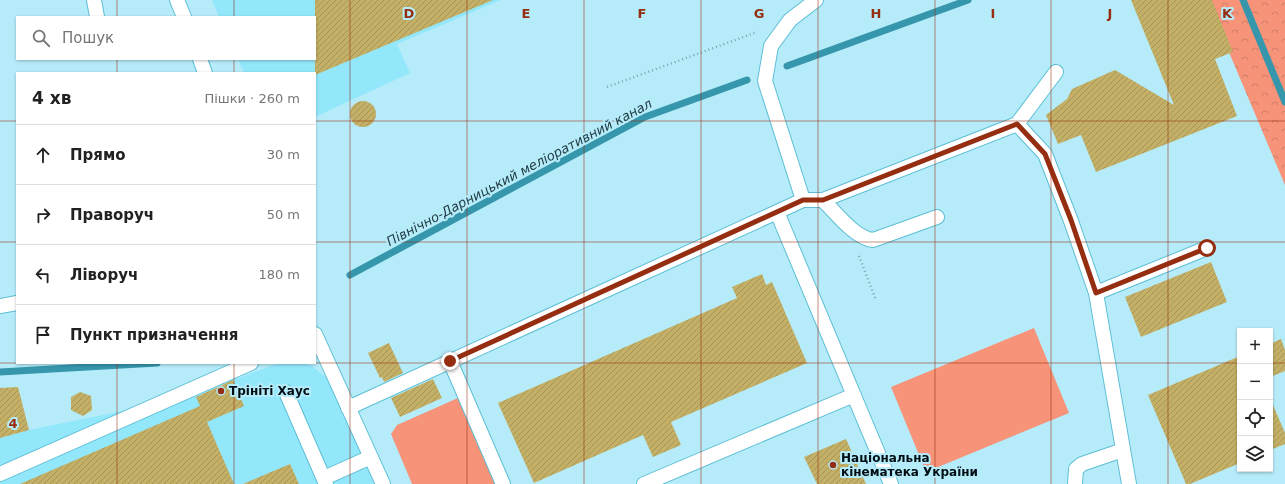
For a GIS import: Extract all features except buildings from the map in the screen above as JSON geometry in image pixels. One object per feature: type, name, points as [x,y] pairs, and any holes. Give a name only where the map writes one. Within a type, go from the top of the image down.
[{"type":"lane","points":[[94,0],[97,16]]},
{"type":"lane","points":[[177,0],[184,16]]},
{"type":"lane","points":[[803,200],[765,81],[772,46],[790,20],[816,0]]},
{"type":"lane","points":[[200,60],[206,72]]},
{"type":"lane","points":[[348,408],[803,200],[823,200],[1017,124],[1056,72]]},
{"type":"lane","points":[[1017,124],[1045,154],[1071,220],[1096,293],[1129,484]]},
{"type":"lane","points":[[823,200],[861,236],[867,239],[874,240],[937,217]]},
{"type":"lane","points":[[777,212],[891,484]]},
{"type":"lane","points":[[1096,293],[1207,248]]},
{"type":"lane","points":[[0,306],[16,303]]},
{"type":"lane","points":[[316,336],[383,484]]},
{"type":"lane","points":[[450,361],[503,484]]},
{"type":"lane","points":[[0,474],[249,364]]},
{"type":"lane","points":[[286,392],[325,481],[371,457]]},
{"type":"lane","points":[[644,484],[854,395]]},
{"type":"lane","points":[[1075,484],[1076,470],[1082,464],[1123,450]]},
{"type":"path","points":[[607,87],[761,31]]},
{"type":"path","points":[[861,236],[859,256],[876,300]]},
{"type":"shaded area","points":[[212,0],[501,0],[397,44],[410,73],[316,117],[316,72],[244,72],[238,60],[316,60],[316,16],[219,16]]},
{"type":"shaded area","points":[[276,364],[306,364],[312,366],[327,378],[374,484],[0,484],[0,438],[29,430],[196,396]]},
{"type":"green space","points":[[1207,0],[1285,0],[1285,185]]},
{"type":"green space","points":[[1034,328],[1069,413],[926,472],[891,387]]},
{"type":"green space","points":[[458,398],[496,484],[412,484],[391,434],[397,425]]},
{"type":"waterway","name":"Північно-Дарницький меліоративний канал","points":[[787,66],[968,0]]},
{"type":"waterway","name":"Північно-Дарницький меліоративний канал","points":[[1243,0],[1285,102]]},
{"type":"waterway","name":"Північно-Дарницький меліоративний канал","points":[[350,275],[645,117],[747,80]]},
{"type":"waterway","name":"Північно-Дарницький меліоративний канал","points":[[0,372],[140,364]]},
{"type":"place","name":"Трініті Хаус","points":[[221,391]]},
{"type":"place","name":"Національна кінематека України","points":[[833,465]]},
{"type":"route","points":[[450,361],[803,200],[823,200],[1017,124],[1045,154],[1071,220],[1096,293],[1207,248]]}]
